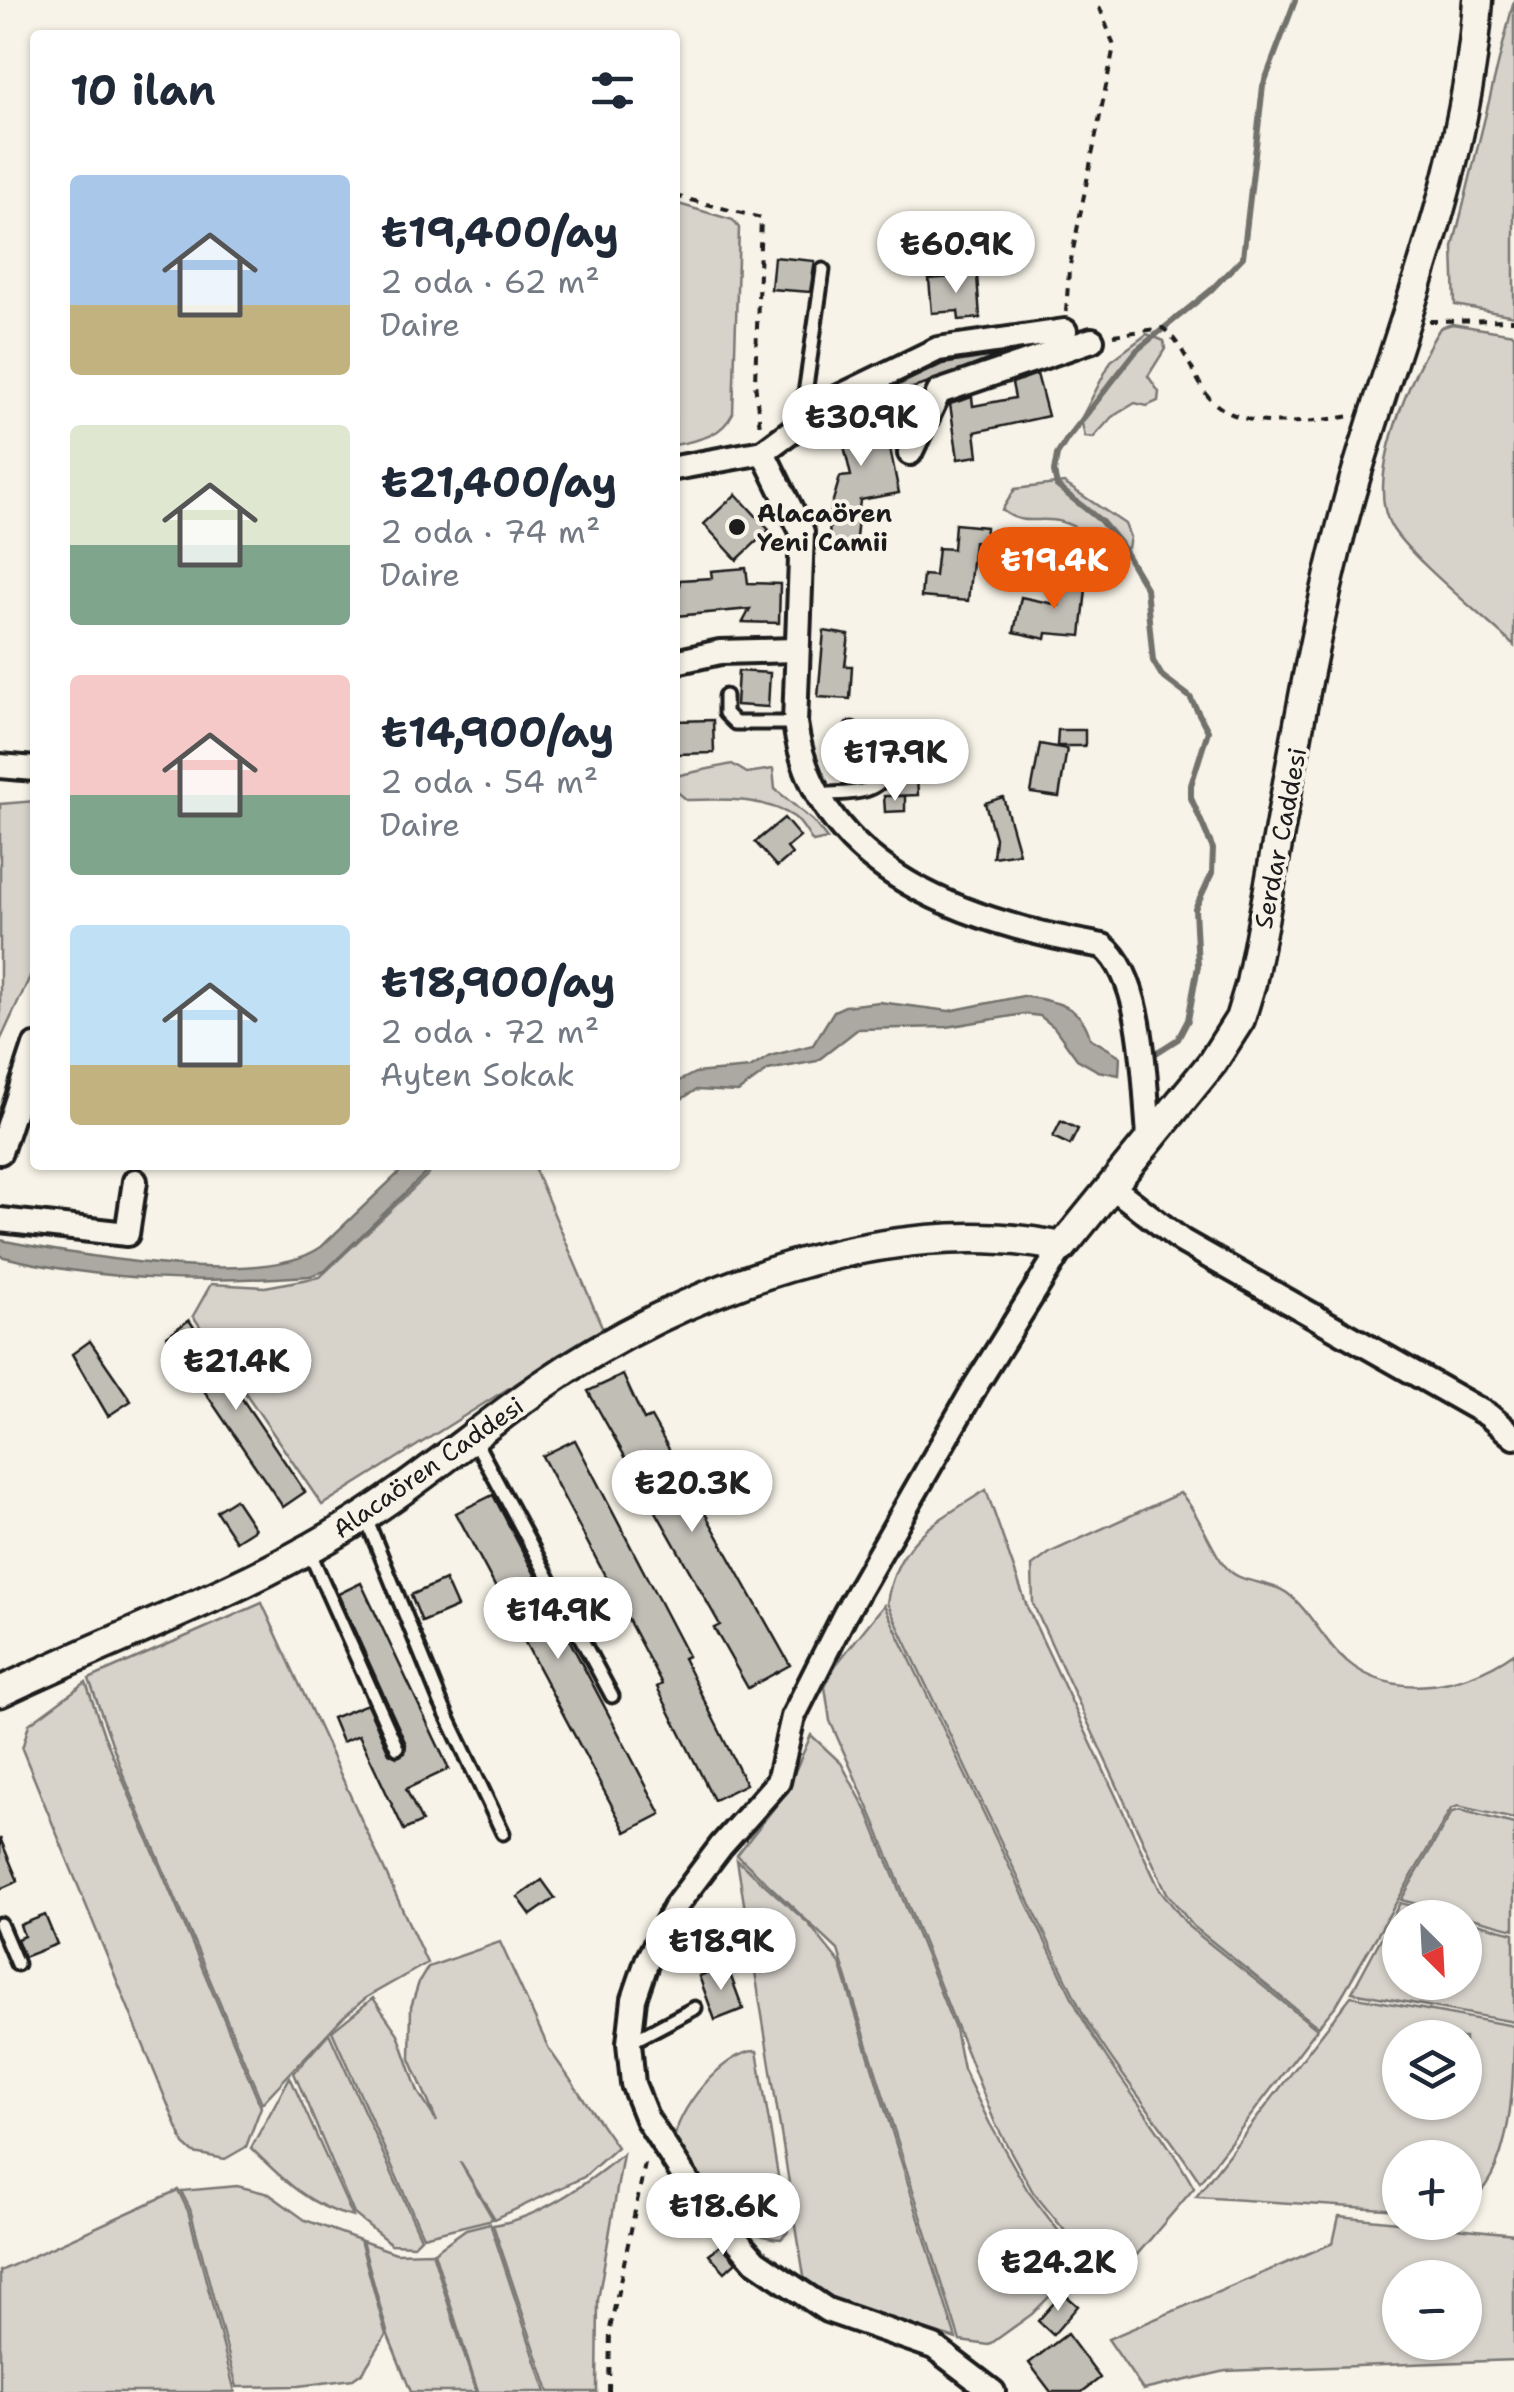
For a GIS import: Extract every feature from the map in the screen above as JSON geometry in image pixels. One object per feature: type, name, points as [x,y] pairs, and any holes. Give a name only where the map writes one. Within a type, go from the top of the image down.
[{"type":"street","name":"Serdar Caddesi","points":[[1062,1247],[1149,1135],[1212,1063],[1246,1001],[1333,564],[1375,413],[1446,186],[1471,65],[1478,0]]},
{"type":"street","points":[[680,467],[763,452],[801,421],[938,349],[1064,331]]},
{"type":"street","points":[[910,453],[938,392],[1092,340]]},
{"type":"street","points":[[763,452],[802,532],[796,723],[798,744],[819,795],[861,849],[939,902],[974,916],[1103,946],[1115,956],[1125,972],[1133,1007],[1149,1135]]},
{"type":"street","points":[[680,661],[720,652],[796,650]]},
{"type":"street","points":[[0,766],[30,769]]},
{"type":"street","points":[[0,1152],[28,1088]]},
{"type":"street","points":[[0,1220],[128,1234],[135,1181]]},
{"type":"street","points":[[1111,1186],[1182,1241],[1472,1406],[1514,1437]]},
{"type":"street","name":"Alacaören Caddesi","points":[[0,1692],[308,1548],[364,1516],[582,1360],[686,1307],[784,1270],[872,1246],[923,1238],[1009,1240],[1062,1247]]},
{"type":"street","points":[[993,2392],[934,2347],[827,2310],[774,2278],[693,2190],[647,2120],[633,2084],[629,2042],[634,2000],[647,1960],[675,1907],[721,1846],[778,1782],[793,1718],[840,1625],[976,1384],[1062,1247]]},
{"type":"lane","points":[[801,421],[824,270]]},
{"type":"lane","points":[[725,696],[725,712],[735,723],[796,723]]},
{"type":"lane","points":[[819,795],[872,789],[884,779],[887,771],[882,762],[856,740],[852,729]]},
{"type":"lane","points":[[474,1438],[612,1696]]},
{"type":"lane","points":[[364,1516],[441,1703],[504,1833]]},
{"type":"lane","points":[[308,1548],[397,1748]]},
{"type":"lane","points":[[0,1924],[16,1964]]},
{"type":"lane","points":[[629,2042],[695,2008]]},
{"type":"path","points":[[1064,331],[1069,270],[1114,46],[1097,0]]},
{"type":"path","points":[[680,197],[760,218],[755,382],[763,452]]},
{"type":"path","points":[[1404,321],[1514,320]]},
{"type":"path","points":[[1092,340],[1163,328],[1181,344],[1217,408],[1234,416],[1285,421],[1375,413]]},
{"type":"path","points":[[609,2392],[610,2330],[646,2158]]},
{"type":"shaded area","points":[[1514,0],[1514,316],[1455,305],[1453,247]]},
{"type":"shaded area","points":[[680,204],[733,220],[739,228],[733,413],[716,432],[680,444]]},
{"type":"shaded area","points":[[1452,324],[1514,334],[1514,646],[1414,554],[1391,526],[1384,505],[1383,481],[1395,425],[1417,370],[1440,328]]},
{"type":"shaded area","points":[[1147,334],[1164,341],[1165,349],[1148,376],[1159,392],[1158,401],[1147,406],[1135,403],[1112,417],[1093,438],[1085,437],[1081,419],[1111,361]]},
{"type":"shaded area","points":[[1064,483],[1125,524],[1130,537],[1128,548],[1110,545],[1062,522],[1025,520],[1002,510],[1015,489]]},
{"type":"shaded area","points":[[732,764],[747,773],[773,769],[775,789],[813,821],[827,839],[813,842],[794,817],[770,806],[687,800],[680,794],[680,775]]},
{"type":"shaded area","points":[[30,801],[30,977],[0,1041],[0,804]]},
{"type":"shaded area","points":[[1023,996],[1065,1006],[1080,1018],[1090,1038],[1120,1056],[1119,1075],[1098,1071],[1077,1059],[1054,1027],[1040,1016],[1024,1014],[947,1027],[858,1029],[817,1061],[768,1070],[738,1092],[696,1090],[680,1100],[680,1080],[695,1073],[750,1068],[770,1056],[813,1045],[834,1011],[845,1006],[879,1002],[949,1011]]},
{"type":"shaded area","points":[[402,1170],[429,1170],[325,1271],[310,1276],[115,1276],[0,1256],[0,1240],[165,1265],[256,1266],[293,1260],[321,1247]]},
{"type":"shaded area","points":[[433,1170],[535,1170],[603,1329],[322,1505],[193,1316],[211,1284],[265,1287],[320,1277]]},
{"type":"shaded area","points":[[986,1490],[1028,1609],[1159,1888],[1189,1927],[1317,2029],[1200,2182],[1084,2016],[887,1603],[899,1563],[921,1534]]},
{"type":"shaded area","points":[[1180,1493],[1230,1571],[1287,1593],[1337,1652],[1378,1679],[1400,1684],[1448,1682],[1471,1676],[1514,1653],[1514,1819],[1458,1806],[1451,1809],[1398,1900],[1382,1900],[1382,1927],[1337,2004],[1318,2027],[1193,1926],[1167,1893],[1033,1604],[1032,1566],[1051,1552]]},
{"type":"shaded area","points":[[262,1603],[427,1963],[367,1997],[343,2017],[262,2103],[123,1774],[89,1679]]},
{"type":"shaded area","points":[[884,1605],[1080,2014],[1194,2188],[1110,2286],[1033,2192],[995,2123],[874,1820],[830,1721],[825,1687],[835,1666]]},
{"type":"shaded area","points":[[86,1682],[104,1735],[261,2107],[246,2147],[225,2159],[194,2153],[184,2144],[22,1749],[29,1724]]},
{"type":"shaded area","points":[[811,1735],[841,1763],[869,1815],[955,2029],[963,2069],[990,2124],[1028,2191],[1083,2263],[1032,2314],[989,2345],[960,2341],[838,1950],[737,1855],[785,1794]]},
{"type":"shaded area","points":[[1460,1810],[1514,1824],[1514,1929],[1482,1921],[1482,1900],[1401,1900],[1452,1812]]},
{"type":"shaded area","points":[[737,1860],[808,1923],[840,1963],[956,2339],[830,2301],[805,2282]]},
{"type":"shaded area","points":[[1482,1925],[1514,1933],[1514,2022],[1395,2000],[1482,2000]]},
{"type":"shaded area","points":[[1382,1936],[1382,1998],[1352,1992]]},
{"type":"shaded area","points":[[500,1942],[549,2049],[617,2147],[584,2177],[495,2219],[460,2162],[493,2219],[423,2236],[332,2031],[373,1998],[398,2034],[418,2092],[437,2122],[410,2059],[411,2007],[419,1982],[428,1967]]},
{"type":"shaded area","points":[[1351,1996],[1481,2020],[1382,2020],[1382,2120],[1482,2120],[1482,2020],[1514,2026],[1508,2124],[1493,2172],[1482,2189],[1482,2140],[1382,2140],[1382,2209],[1196,2197]]},
{"type":"shaded area","points":[[329,2033],[421,2238],[414,2245],[391,2244],[354,2214],[294,2073]]},
{"type":"shaded area","points":[[757,2051],[788,2232],[781,2239],[763,2236],[732,2218],[706,2190],[674,2144],[682,2117],[703,2086],[730,2060]]},
{"type":"shaded area","points":[[290,2077],[353,2217],[310,2199],[251,2148]]},
{"type":"shaded area","points":[[623,2154],[598,2300],[597,2392],[549,2392],[493,2225],[545,2208]]},
{"type":"shaded area","points":[[237,2186],[269,2194],[305,2220],[360,2240],[386,2335],[363,2372],[353,2379],[299,2386],[237,2387],[190,2209],[181,2191]]},
{"type":"shaded area","points":[[178,2190],[188,2211],[235,2392],[0,2392],[0,2271]]},
{"type":"shaded area","points":[[1339,2216],[1382,2220],[1382,2240],[1482,2240],[1482,2231],[1514,2234],[1514,2360],[1226,2371],[1143,2390],[1108,2339],[1333,2243]]},
{"type":"shaded area","points":[[490,2223],[546,2392],[478,2392],[434,2252],[466,2229]]},
{"type":"shaded area","points":[[362,2241],[396,2253],[432,2252],[476,2392],[411,2392],[388,2335]]},
{"type":"building","points":[[774,257],[815,261],[810,292],[771,289]]},
{"type":"building","points":[[977,275],[980,318],[959,320],[958,311],[932,313],[929,279]]},
{"type":"building","points":[[1000,355],[926,384],[896,393],[894,387],[942,364]]},
{"type":"building","points":[[1037,374],[1048,416],[975,432],[978,456],[958,459],[950,404],[972,397],[973,406],[1015,398],[1012,383]]},
{"type":"building","points":[[879,394],[899,493],[860,500],[855,547],[829,545],[830,511],[840,477],[851,476],[837,416]]},
{"type":"building","name":"Alacaören Yeni Camii","points":[[736,494],[769,530],[737,560],[704,524]]},
{"type":"building","points":[[955,524],[986,527],[985,543],[974,542],[968,601],[921,597],[923,575],[935,576],[938,548],[953,549]]},
{"type":"building","points":[[746,568],[748,583],[780,584],[779,623],[743,622],[750,609],[680,616],[680,580],[712,578],[711,571]]},
{"type":"building","points":[[1062,577],[1087,580],[1081,636],[1047,633],[1046,639],[1014,632],[1021,597],[1059,605]]},
{"type":"building","points":[[824,631],[849,635],[845,666],[852,666],[850,699],[818,697]]},
{"type":"building","points":[[738,671],[770,673],[768,707],[736,705]]},
{"type":"building","points":[[713,720],[714,753],[680,754],[680,721]]},
{"type":"building","points":[[1058,730],[1085,730],[1085,746],[1057,746]]},
{"type":"building","points":[[1040,744],[1067,749],[1059,797],[1031,793]]},
{"type":"building","points":[[917,778],[918,795],[894,796],[893,779]]},
{"type":"building","points":[[884,796],[905,796],[905,811],[885,812]]},
{"type":"building","points":[[1003,797],[1019,853],[993,857],[995,838],[985,803]]},
{"type":"building","points":[[784,818],[800,837],[787,848],[792,854],[777,867],[755,842]]},
{"type":"building","points":[[1061,1121],[1078,1129],[1070,1145],[1053,1137]]},
{"type":"building","points":[[189,1320],[305,1492],[283,1507],[167,1336]]},
{"type":"building","points":[[90,1341],[131,1401],[108,1416],[72,1354]]},
{"type":"building","points":[[623,1375],[644,1420],[651,1417],[790,1665],[748,1688],[714,1628],[720,1625],[588,1391]]},
{"type":"building","points":[[575,1440],[688,1656],[683,1658],[746,1784],[714,1800],[657,1687],[662,1684],[542,1456]]},
{"type":"building","points":[[493,1495],[661,1814],[626,1832],[456,1513]]},
{"type":"building","points":[[235,1499],[255,1529],[236,1541],[216,1511]]},
{"type":"building","points":[[445,1580],[457,1607],[422,1622],[411,1595]]},
{"type":"building","points":[[361,1583],[449,1769],[406,1789],[422,1822],[404,1830],[359,1735],[342,1742],[332,1718],[367,1704],[389,1753],[397,1757],[405,1753],[406,1744],[338,1594]]},
{"type":"building","points":[[0,1838],[18,1881],[0,1889]]},
{"type":"building","points":[[542,1880],[555,1898],[531,1915],[518,1897]]},
{"type":"building","points":[[45,1915],[57,1944],[24,1957],[17,1939],[24,1936],[20,1925]]},
{"type":"building","points":[[727,1966],[743,2009],[715,2020],[699,1976]]},
{"type":"building","points":[[721,2245],[736,2262],[725,2272],[709,2254]]},
{"type":"building","points":[[1063,2293],[1078,2306],[1053,2335],[1038,2321]]},
{"type":"building","points":[[1067,2334],[1100,2378],[1082,2392],[1051,2392],[1029,2363]]},
{"type":"waterway","points":[[1153,1055],[1178,1039],[1188,1020],[1198,966],[1195,909],[1212,873],[1213,849],[1191,798],[1191,785],[1208,731],[1190,697],[1162,676],[1153,661],[1146,588],[1120,544],[1101,521],[1057,486],[1054,472],[1057,455],[1067,439],[1137,350],[1210,291],[1243,257],[1263,86],[1295,1]]},
{"type":"place","name":"Alacaören Yeni Camii","points":[[737,527]]}]
